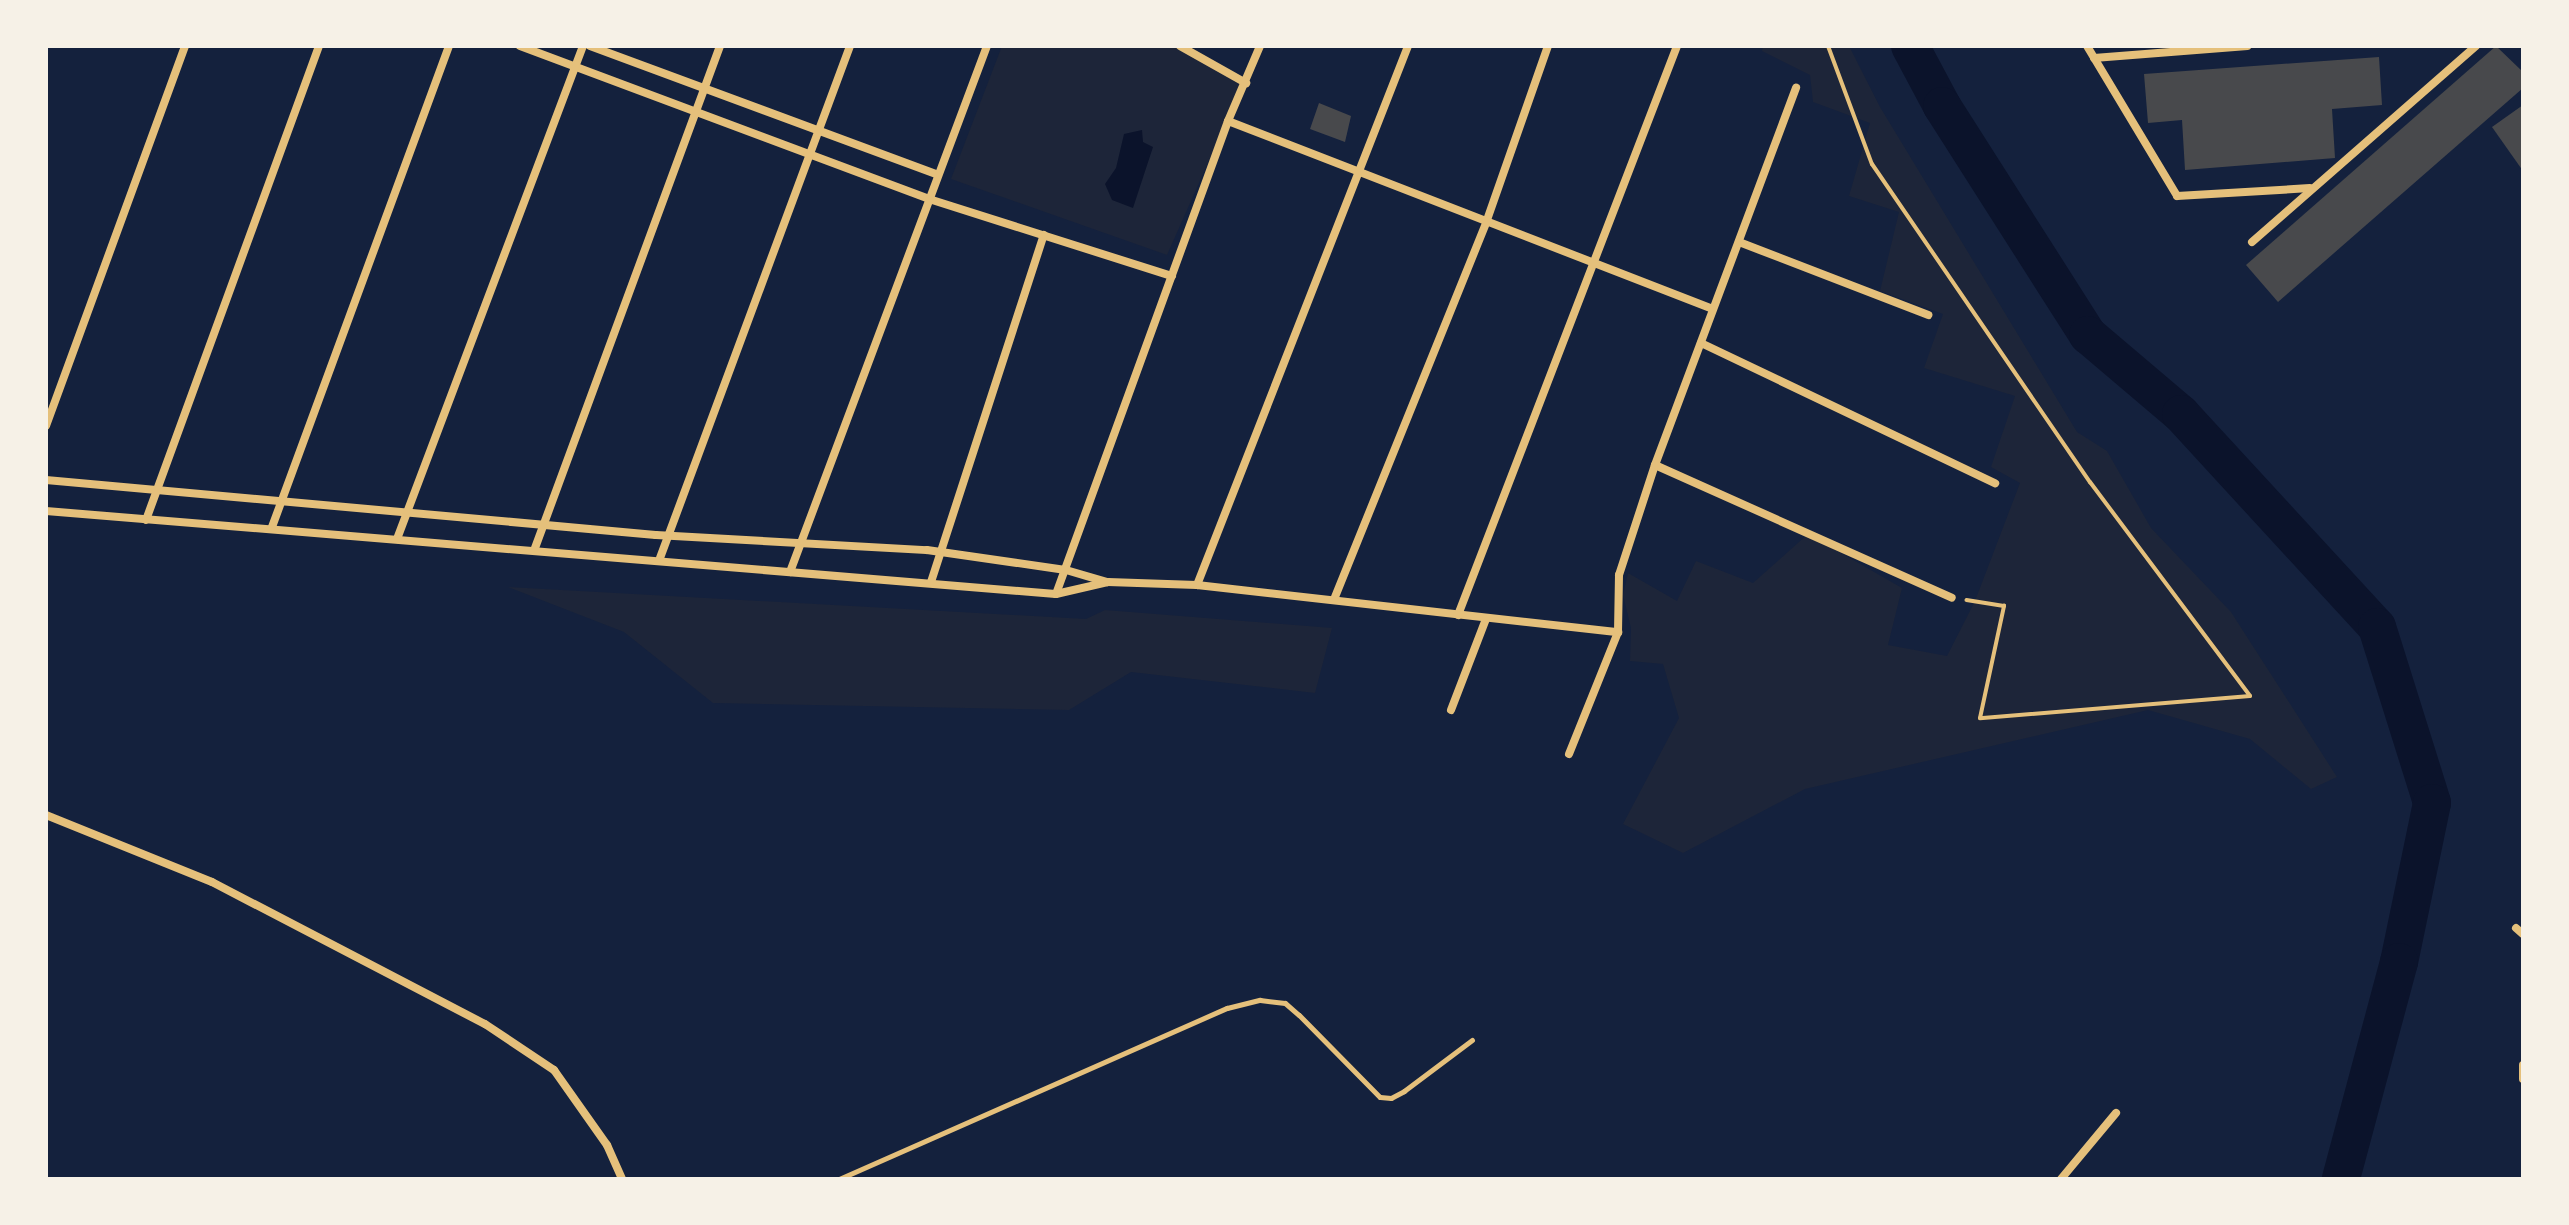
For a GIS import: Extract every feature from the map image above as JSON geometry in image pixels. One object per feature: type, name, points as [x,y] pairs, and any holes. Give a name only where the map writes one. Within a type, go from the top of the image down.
[{"type":"street","points":[[46,426],[185,46]]},
{"type":"street","points":[[146,520],[319,46]]},
{"type":"street","points":[[272,527],[278,502],[449,46]]},
{"type":"street","points":[[520,46],[929,199],[1172,276]]},
{"type":"street","points":[[397,539],[583,46]]},
{"type":"street","points":[[590,46],[938,175]]},
{"type":"street","points":[[535,548],[720,46]]},
{"type":"street","points":[[660,558],[850,46]]},
{"type":"street","points":[[790,572],[987,46]]},
{"type":"street","points":[[1180,46],[1246,83]]},
{"type":"street","points":[[1056,594],[1228,121],[1260,46]]},
{"type":"street","points":[[1197,585],[1363,172],[1408,46]]},
{"type":"street","points":[[1335,597],[1487,220],[1548,46]]},
{"type":"street","points":[[1458,615],[1677,46]]},
{"type":"street","points":[[2087,46],[2177,196],[2310,188]]},
{"type":"street","points":[[2094,58],[2248,46]]},
{"type":"street","points":[[2252,242],[2310,188],[2476,46]]},
{"type":"street","points":[[1569,754],[1618,632],[1619,575],[1655,465],[1796,87]]},
{"type":"street","points":[[1228,121],[1713,309]]},
{"type":"street","points":[[931,582],[1044,235]]},
{"type":"street","points":[[1739,242],[1928,315]]},
{"type":"street","points":[[1701,343],[1995,483]]},
{"type":"street","points":[[1655,465],[1952,598]]},
{"type":"street","points":[[46,480],[278,502],[408,509],[801,546],[941,552],[1066,570],[1108,582],[1197,585],[1335,597],[1486,619],[1618,632]]},
{"type":"street","points":[[46,511],[660,558],[1056,594],[1108,582]]},
{"type":"street","points":[[1451,710],[1486,619]]},
{"type":"street","points":[[46,815],[212,882],[485,1024],[554,1070],[607,1145],[622,1179]]},
{"type":"street","points":[[2523,1065],[2523,1079]]},
{"type":"street","points":[[2061,1179],[2116,1113]]},
{"type":"lane","points":[[839,1179],[1227,1008],[1260,1000],[1285,1003],[1380,1097],[1391,1098],[1404,1091],[1472,1040]]},
{"type":"path","points":[[1828,46],[1872,164],[2080,470],[2250,696],[1980,718],[2004,606],[1952,598]]},
{"type":"shaded area","points":[[1002,46],[1185,46],[1243,84],[1167,255],[951,179]]},
{"type":"shaded area","points":[[1763,46],[1849,46],[1880,107],[2077,432],[2107,451],[2151,528],[2231,612],[2337,777],[2311,789],[2250,739],[2148,710],[1805,789],[1683,853],[1623,824],[1679,718],[1663,664],[1630,661],[1631,628],[1623,595],[1628,573],[1677,601],[1696,561],[1753,583],[1808,534],[1902,588],[1888,645],[1947,656],[1975,601],[2020,483],[1991,467],[2015,396],[1924,368],[1943,314],[1880,291],[1899,212],[1849,196],[1870,123],[1813,102],[1810,75],[1762,51]]},
{"type":"shaded area","points":[[1142,130],[1143,142],[1153,147],[1133,208],[1112,200],[1105,184],[1116,168],[1124,134]]},
{"type":"shaded area","points":[[508,587],[1086,619],[1105,610],[1332,628],[1315,693],[1131,672],[1069,710],[713,703],[624,632]]},
{"type":"building","points":[[2496,46],[2523,72],[2523,88],[2278,302],[2246,265]]},
{"type":"building","points":[[2379,57],[2382,105],[2332,109],[2335,158],[2185,170],[2182,120],[2148,123],[2144,74]]},
{"type":"building","points":[[1319,103],[1351,116],[1345,142],[1310,129]]},
{"type":"building","points":[[2523,105],[2523,171],[2492,127]]},
{"type":"waterway","points":[[1910,46],[1942,106],[2088,335],[2181,414],[2377,627],[2432,803],[2399,962],[2341,1179]]}]
